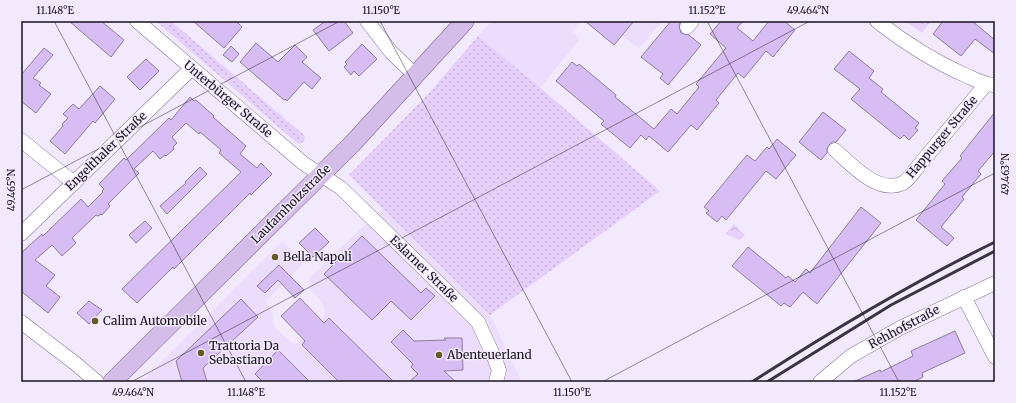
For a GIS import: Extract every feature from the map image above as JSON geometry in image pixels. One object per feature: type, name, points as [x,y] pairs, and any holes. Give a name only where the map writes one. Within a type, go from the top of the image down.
[{"type":"main road","name":"Laufamholzstraße","points":[[112,382],[322,175],[381,114],[465,21]]},
{"type":"street","name":"Unterbürger Straße","points":[[137,21],[303,163],[322,175]]},
{"type":"street","points":[[367,21],[391,52],[416,76]]},
{"type":"street","name":"Happurger Straße","points":[[835,150],[872,180],[888,186],[904,182],[990,85],[946,67],[907,43],[877,21]]},
{"type":"street","name":"Engelthaler Straße","points":[[21,234],[192,68]]},
{"type":"street","points":[[21,140],[74,183]]},
{"type":"street","name":"Eslarner Straße","points":[[322,175],[347,194],[478,322],[499,370],[496,382]]},
{"type":"street","name":"Rehhofstraße","points":[[820,382],[851,356],[900,328],[995,283]]},
{"type":"street","points":[[964,297],[995,357]]},
{"type":"street","points":[[21,322],[97,382]]},
{"type":"shaded area","points":[[492,21],[580,21],[572,32],[580,39],[540,88],[478,36]]},
{"type":"shaded area","points":[[604,21],[662,21],[639,49]]},
{"type":"shaded area","points":[[383,208],[490,315],[522,382],[141,382],[282,241],[304,263],[265,302],[271,309],[275,328],[295,345],[325,315],[322,302],[310,289],[309,278]]},
{"type":"green space","points":[[156,21],[171,21],[305,136],[304,142],[298,144]]},
{"type":"green space","points":[[905,21],[931,21],[922,33]]},
{"type":"green space","points":[[478,36],[660,191],[490,315],[349,175],[430,92]]},
{"type":"green space","points":[[734,224],[745,235],[740,240],[725,234]]},
{"type":"building","points":[[69,21],[101,21],[124,40],[111,57]]},
{"type":"building","points":[[193,21],[236,21],[242,27],[224,48]]},
{"type":"building","points":[[326,21],[344,21],[353,33],[329,51],[313,30]]},
{"type":"building","points":[[585,21],[634,21],[614,45]]},
{"type":"building","points":[[671,21],[681,21],[679,26],[681,33],[689,35],[701,45],[668,85],[660,78],[663,74],[641,57]]},
{"type":"building","points":[[721,21],[743,21],[737,28],[753,41],[769,21],[784,21],[795,30],[773,57],[766,51],[744,78],[738,73],[716,100],[719,103],[697,130],[691,125],[668,152],[649,136],[646,140],[641,135],[630,148],[601,124],[604,121],[556,81],[572,62],[577,66],[579,64],[616,95],[615,97],[654,129],[671,109],[677,114],[699,87],[696,84],[726,48],[710,34]]},
{"type":"building","points":[[943,21],[972,21],[995,40],[995,54],[975,39],[961,56],[933,34]]},
{"type":"building","points":[[256,43],[278,62],[295,45],[307,57],[302,62],[321,78],[312,89],[304,82],[287,101],[285,99],[284,100],[240,62]]},
{"type":"building","points":[[362,44],[377,59],[359,76],[354,71],[351,75],[344,67],[347,64],[345,62]]},
{"type":"building","points":[[231,46],[239,54],[232,62],[223,55]]},
{"type":"building","points":[[44,48],[53,55],[33,78],[41,83],[39,85],[51,94],[36,113],[21,101],[21,75]]},
{"type":"building","points":[[849,51],[874,71],[869,78],[883,89],[881,92],[919,123],[915,128],[918,130],[909,140],[904,135],[900,139],[851,99],[860,89],[834,69]]},
{"type":"building","points":[[146,59],[159,71],[140,90],[127,77]]},
{"type":"building","points":[[100,86],[115,99],[95,123],[93,121],[65,154],[50,141],[68,118],[63,114],[73,104],[79,109]]},
{"type":"building","points":[[190,97],[194,101],[196,100],[246,146],[240,154],[257,168],[261,163],[272,174],[251,195],[250,193],[174,269],[173,267],[137,303],[122,289],[241,172],[219,153],[221,150],[200,132],[199,134],[186,123],[172,137],[177,143],[173,147],[174,149],[160,159],[153,151],[134,169],[139,173],[108,204],[110,206],[102,215],[96,215],[72,238],[76,243],[62,256],[52,245],[35,260],[55,275],[46,286],[60,297],[48,313],[21,291],[21,253],[42,234],[43,236],[81,199],[88,207],[103,192],[102,191],[104,189],[99,184],[124,158],[126,160],[169,118],[171,120]]},
{"type":"building","points":[[823,112],[846,130],[836,142],[832,142],[829,145],[827,153],[821,160],[799,142]]},
{"type":"building","points":[[995,112],[995,151],[978,171],[981,174],[962,197],[964,199],[941,227],[954,238],[947,246],[916,220],[945,184],[942,181],[962,158],[960,156]]},
{"type":"building","points":[[777,139],[796,155],[776,179],[766,171],[726,220],[722,216],[717,222],[706,213],[709,211],[704,207],[747,155],[755,161],[767,147],[769,149]]},
{"type":"building","points":[[200,167],[207,174],[167,214],[160,206],[186,183],[185,182]]},
{"type":"building","points":[[861,207],[881,223],[817,304],[803,292],[790,307],[784,303],[781,306],[732,266],[748,247],[786,278],[788,276],[795,282],[806,269],[810,273]]},
{"type":"building","points":[[145,221],[152,228],[136,243],[129,235]]},
{"type":"building","points":[[315,228],[329,242],[313,257],[299,243]]},
{"type":"building","points":[[362,236],[421,293],[426,288],[435,296],[411,320],[391,301],[372,320],[324,274]]},
{"type":"building","points":[[279,265],[304,290],[295,298],[278,280],[265,293],[257,286]]},
{"type":"building","points":[[300,298],[324,323],[329,318],[394,382],[339,382],[302,345],[305,341],[281,316]]},
{"type":"building","points":[[241,299],[258,317],[203,368],[207,382],[182,382],[176,361]]},
{"type":"building","points":[[89,301],[102,310],[89,324],[77,313]]},
{"type":"building","points":[[403,330],[414,341],[462,338],[463,370],[444,371],[456,382],[409,382],[418,374],[411,367],[413,364],[391,342]]},
{"type":"building","points":[[955,331],[965,353],[922,373],[923,377],[913,382],[853,382],[880,370],[881,372],[913,356],[911,351]]},
{"type":"building","points":[[278,350],[310,382],[263,382],[255,374]]},
{"type":"railway","points":[[752,382],[811,344],[872,308],[995,242]]},
{"type":"railway","points":[[767,382],[891,305],[995,251]]},
{"type":"place","name":"Bella Napoli","points":[[275,257]]},
{"type":"place","name":"Calim Automobile","points":[[95,321]]},
{"type":"place","name":"Trattoria Da Sebastiano","points":[[201,353]]},
{"type":"place","name":"Abenteuerland","points":[[439,355]]}]
